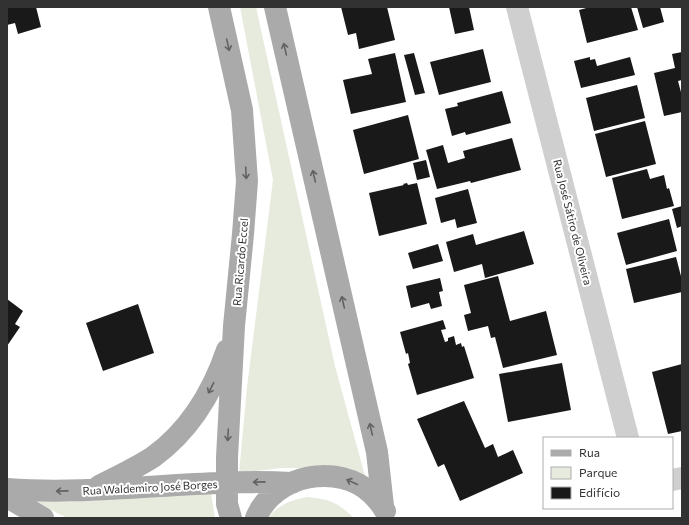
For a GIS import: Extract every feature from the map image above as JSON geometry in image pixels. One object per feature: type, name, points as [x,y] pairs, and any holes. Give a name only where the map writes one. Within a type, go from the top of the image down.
[{"type":"main road","name":"Rua Ricardo Eccel","points":[[220,7],[242,110],[246,174],[243,234],[234,326],[226,483],[227,504],[231,518]]},
{"type":"main road","points":[[275,7],[376,452],[386,512]]},
{"type":"main road","points":[[92,490],[153,456],[170,443],[192,419],[208,393],[221,367],[234,326]]},
{"type":"main road","points":[[256,518],[273,494],[292,483],[316,476],[342,478],[365,488],[386,512]]},
{"type":"main road","name":"Rua Waldemiro José Borges","points":[[7,489],[53,491],[226,483],[292,483]]},
{"type":"main road","points":[[7,497],[43,518]]},
{"type":"street","name":"Rua José Sátiro de Oliveira","points":[[517,7],[628,437]]},
{"type":"green space","points":[[240,7],[256,7],[335,366],[365,476],[340,468],[281,468],[239,473],[247,387],[273,180]]},
{"type":"green space","points":[[211,492],[215,518],[67,518],[30,499],[68,502]]},
{"type":"green space","points":[[306,497],[333,502],[343,508],[354,518],[268,518],[281,506]]},
{"type":"building","points":[[7,7],[36,7],[41,27],[18,34],[15,23],[7,25]]},
{"type":"building","points":[[341,7],[387,7],[395,40],[359,49],[356,33],[348,35]]},
{"type":"building","points":[[449,7],[469,7],[474,30],[455,34]]},
{"type":"building","points":[[590,7],[631,7],[638,30],[587,43],[579,10]]},
{"type":"building","points":[[637,7],[660,7],[664,22],[643,28]]},
{"type":"building","points":[[483,49],[491,82],[439,95],[430,62]]},
{"type":"building","points":[[682,52],[682,80],[678,81],[682,96],[682,112],[664,116],[654,73],[675,68],[672,54]]},
{"type":"building","points":[[395,53],[406,102],[351,114],[343,80],[372,74],[368,59]]},
{"type":"building","points":[[414,53],[425,93],[415,95],[404,55]]},
{"type":"building","points":[[590,57],[590,60],[595,59],[597,66],[630,57],[635,75],[581,88],[574,61]]},
{"type":"building","points":[[637,85],[645,118],[594,131],[586,98]]},
{"type":"building","points":[[502,91],[511,123],[466,135],[465,132],[452,136],[445,109],[458,106],[457,103]]},
{"type":"building","points":[[408,115],[419,159],[364,174],[353,130]]},
{"type":"building","points":[[645,121],[656,164],[606,177],[595,134]]},
{"type":"building","points":[[512,138],[521,170],[471,183],[470,181],[437,189],[426,150],[443,145],[448,163],[465,158],[463,151]]},
{"type":"building","points":[[426,160],[430,177],[417,180],[413,163]]},
{"type":"building","points":[[647,169],[650,179],[664,175],[667,189],[669,188],[674,206],[622,219],[612,178]]},
{"type":"building","points":[[407,183],[408,185],[417,183],[427,224],[379,236],[369,193]]},
{"type":"building","points":[[468,189],[477,223],[457,228],[455,219],[441,223],[435,198]]},
{"type":"building","points":[[682,206],[682,226],[677,228],[672,209]]},
{"type":"building","points":[[669,219],[677,251],[626,265],[617,233]]},
{"type":"building","points":[[524,231],[534,264],[485,278],[482,264],[454,272],[446,242],[473,234],[476,245]]},
{"type":"building","points":[[438,244],[443,261],[413,269],[408,253]]},
{"type":"building","points":[[676,257],[682,280],[682,292],[634,303],[626,269]]},
{"type":"building","points":[[498,276],[510,321],[546,311],[557,355],[503,368],[495,337],[491,338],[488,326],[468,331],[464,315],[471,313],[464,285]]},
{"type":"building","points":[[440,278],[443,291],[439,292],[442,306],[431,309],[429,303],[411,308],[406,286]]},
{"type":"building","points":[[7,299],[23,311],[15,324],[20,327],[7,346]]},
{"type":"building","points":[[138,304],[154,353],[103,371],[86,323]]},
{"type":"building","points":[[443,320],[446,329],[441,330],[445,342],[448,341],[448,338],[454,336],[456,345],[461,343],[462,347],[464,346],[474,378],[417,395],[408,364],[410,363],[408,353],[406,354],[400,332]]},
{"type":"building","points":[[562,363],[571,410],[508,422],[499,374]]},
{"type":"building","points":[[682,364],[682,431],[668,434],[652,372]]},
{"type":"building","points":[[464,401],[485,448],[493,444],[498,457],[513,450],[523,473],[460,501],[444,464],[438,467],[417,419]]}]
